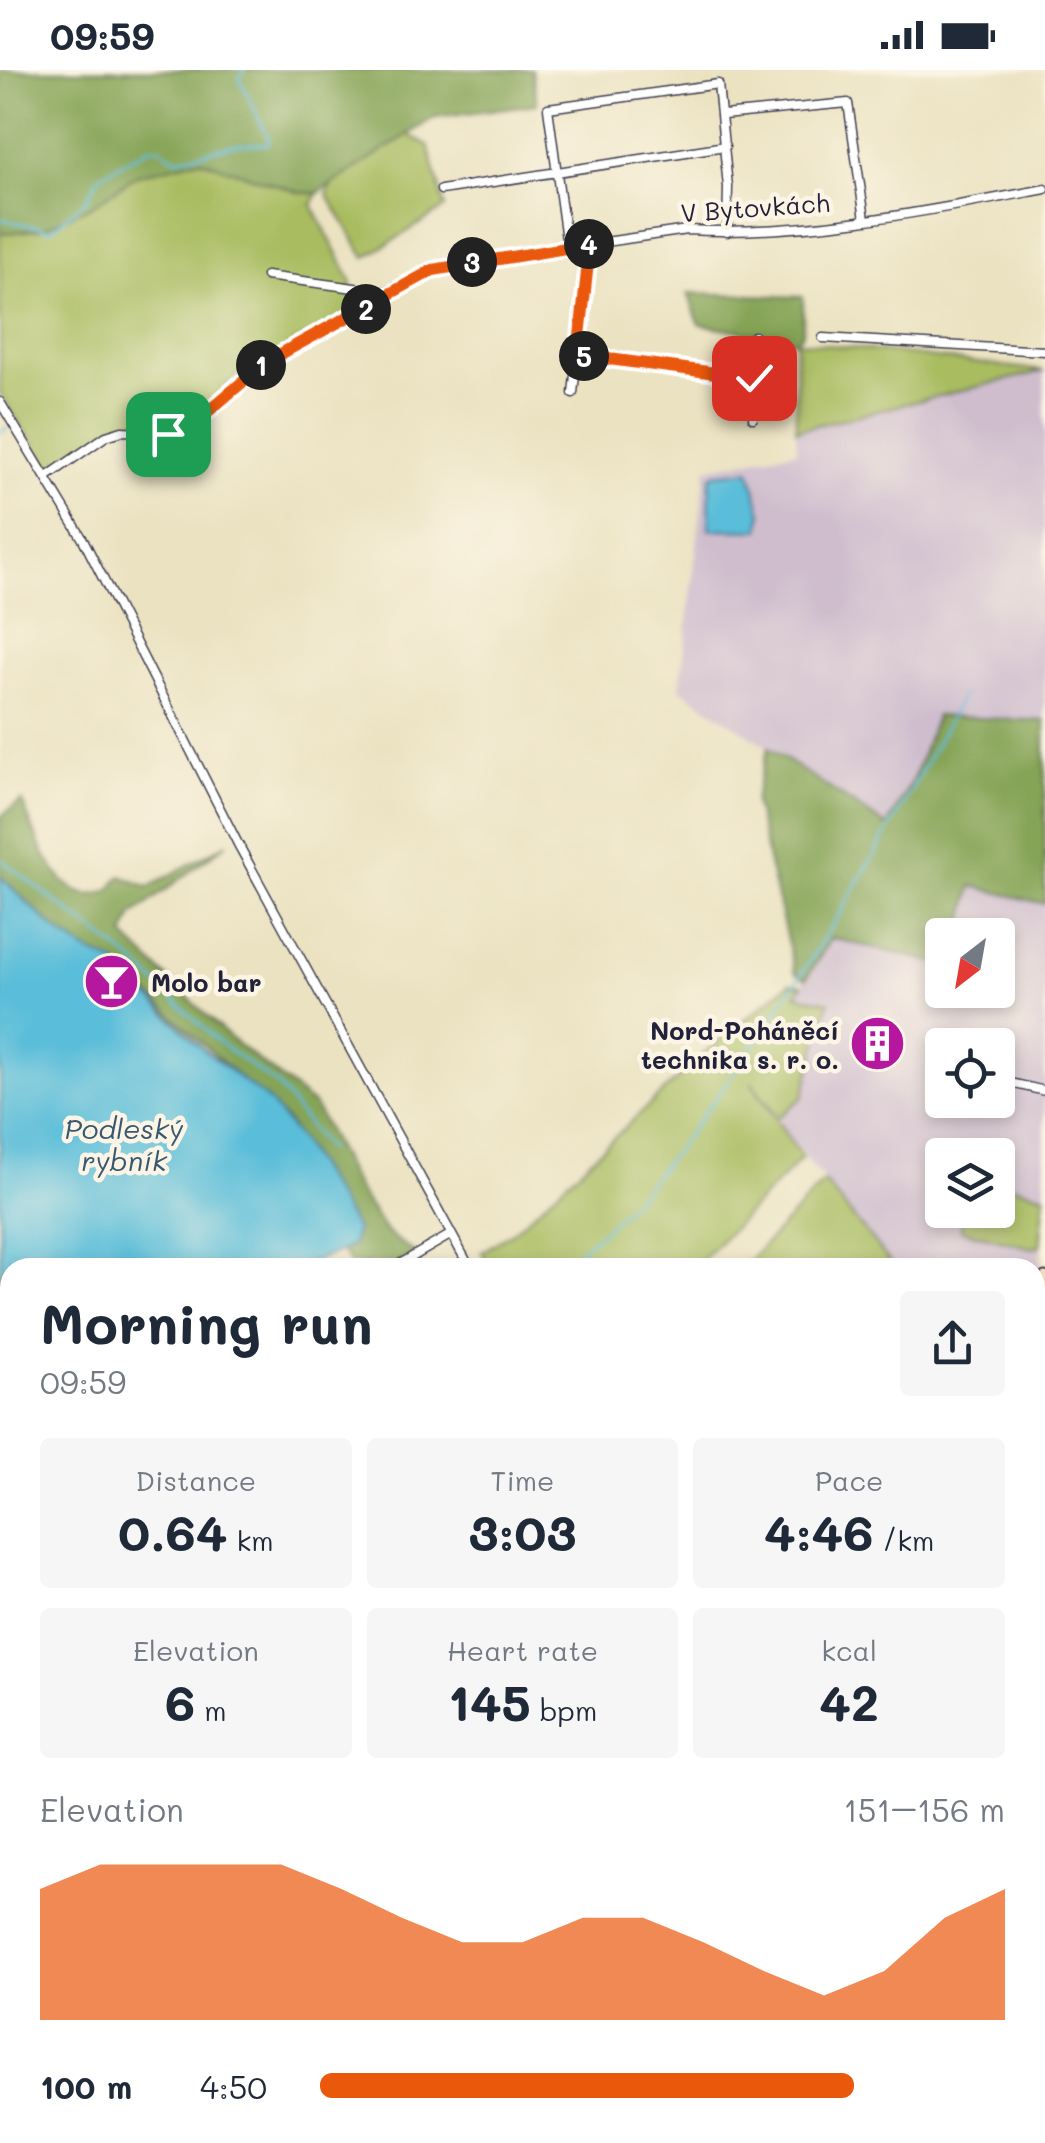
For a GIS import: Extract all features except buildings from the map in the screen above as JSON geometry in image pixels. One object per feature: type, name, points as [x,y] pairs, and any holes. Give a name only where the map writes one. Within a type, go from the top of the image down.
[{"type":"street","points":[[568,247],[548,108],[718,84],[725,146],[727,232]]},
{"type":"street","points":[[723,115],[848,103],[864,219]]},
{"type":"street","points":[[441,190],[725,146]]},
{"type":"street","name":"V Bytovkách","points":[[48,476],[122,431],[179,434],[266,362],[443,266],[687,230],[727,232],[864,219],[1045,188]]},
{"type":"street","points":[[574,393],[590,244]]},
{"type":"street","points":[[266,276],[317,280],[358,290],[392,291]]},
{"type":"street","points":[[357,314],[358,290]]},
{"type":"street","points":[[754,336],[754,418]]},
{"type":"street","points":[[823,338],[1045,351]]},
{"type":"street","points":[[578,355],[754,378]]},
{"type":"street","points":[[0,402],[48,476],[238,844],[464,1258]]},
{"type":"street","points":[[1015,1084],[1045,1092]]},
{"type":"street","points":[[410,1258],[450,1235]]},
{"type":"shaded area","points":[[1045,371],[1045,721],[936,716],[915,775],[887,826],[680,689],[706,468],[797,451],[796,430]]},
{"type":"shaded area","points":[[972,886],[1045,904],[1045,1197],[1041,1258],[887,1258],[777,1122],[803,1096],[829,1003],[796,995],[831,938],[925,960],[925,1008],[1015,1008],[1015,918],[965,918]]},
{"type":"green space","points":[[0,70],[532,70],[537,104],[435,117],[318,193],[301,193],[199,159],[137,175],[93,205],[41,229],[0,234]]},
{"type":"green space","points":[[407,134],[428,145],[445,208],[365,258],[327,194],[333,182]]},
{"type":"green space","points":[[199,159],[300,193],[318,193],[312,205],[351,280],[354,310],[235,377],[183,426],[135,423],[108,430],[50,469],[0,393],[0,234],[41,229],[93,205],[137,175]]},
{"type":"green space","points":[[688,293],[803,297],[803,332],[796,341],[699,324]]},
{"type":"green space","points":[[796,341],[1044,371],[796,430]]},
{"type":"green space","points":[[936,716],[1045,721],[1045,904],[972,886],[965,918],[925,918],[925,960],[831,938],[806,979],[795,973],[754,801],[768,748],[887,826],[915,775]]},
{"type":"green space","points":[[22,801],[51,864],[75,890],[89,895],[105,892],[121,876],[149,887],[227,843],[133,915],[124,936],[229,1037],[315,1106],[357,1189],[387,1233],[416,1254],[409,1258],[346,1258],[342,1251],[352,1246],[307,1152],[286,1120],[114,962],[87,951],[55,929],[0,876],[0,817]]},
{"type":"green space","points":[[790,983],[802,985],[797,995],[829,1002],[803,1097],[779,1117],[751,1082],[802,1158],[704,1258],[484,1258],[482,1252],[515,1230],[708,1050]]},
{"type":"green space","points":[[824,1182],[887,1258],[752,1258]]},
{"type":"green space","points":[[1015,1187],[1045,1195],[1040,1246],[1032,1248],[961,1230],[1015,1228]]},
{"type":"water","points":[[750,470],[762,513],[760,530],[709,529],[710,478],[714,474]]},
{"type":"water","name":"Podleský rybník","points":[[0,876],[55,929],[87,951],[114,962],[203,1049],[269,1101],[300,1140],[356,1229],[352,1246],[323,1258],[0,1258]]},
{"type":"waterway","points":[[0,219],[51,230],[87,199],[99,176],[149,148],[158,147],[177,159],[237,144],[267,144],[269,139],[239,78],[245,70]]},
{"type":"waterway","points":[[0,432],[9,427]]},
{"type":"waterway","points":[[567,1258],[629,1206],[731,1078],[837,918],[962,695]]},
{"type":"waterway","points":[[0,859],[131,959],[221,1044],[277,1085],[328,1150]]},
{"type":"place","name":"Molo bar","points":[[112,982]]},
{"type":"place","name":"Nord-Poháněcí technika s. r. o.","points":[[878,1044]]},
{"type":"route","points":[[168,434],[179,434],[191,426],[266,362],[433,270],[590,244],[578,355],[754,378]]}]
